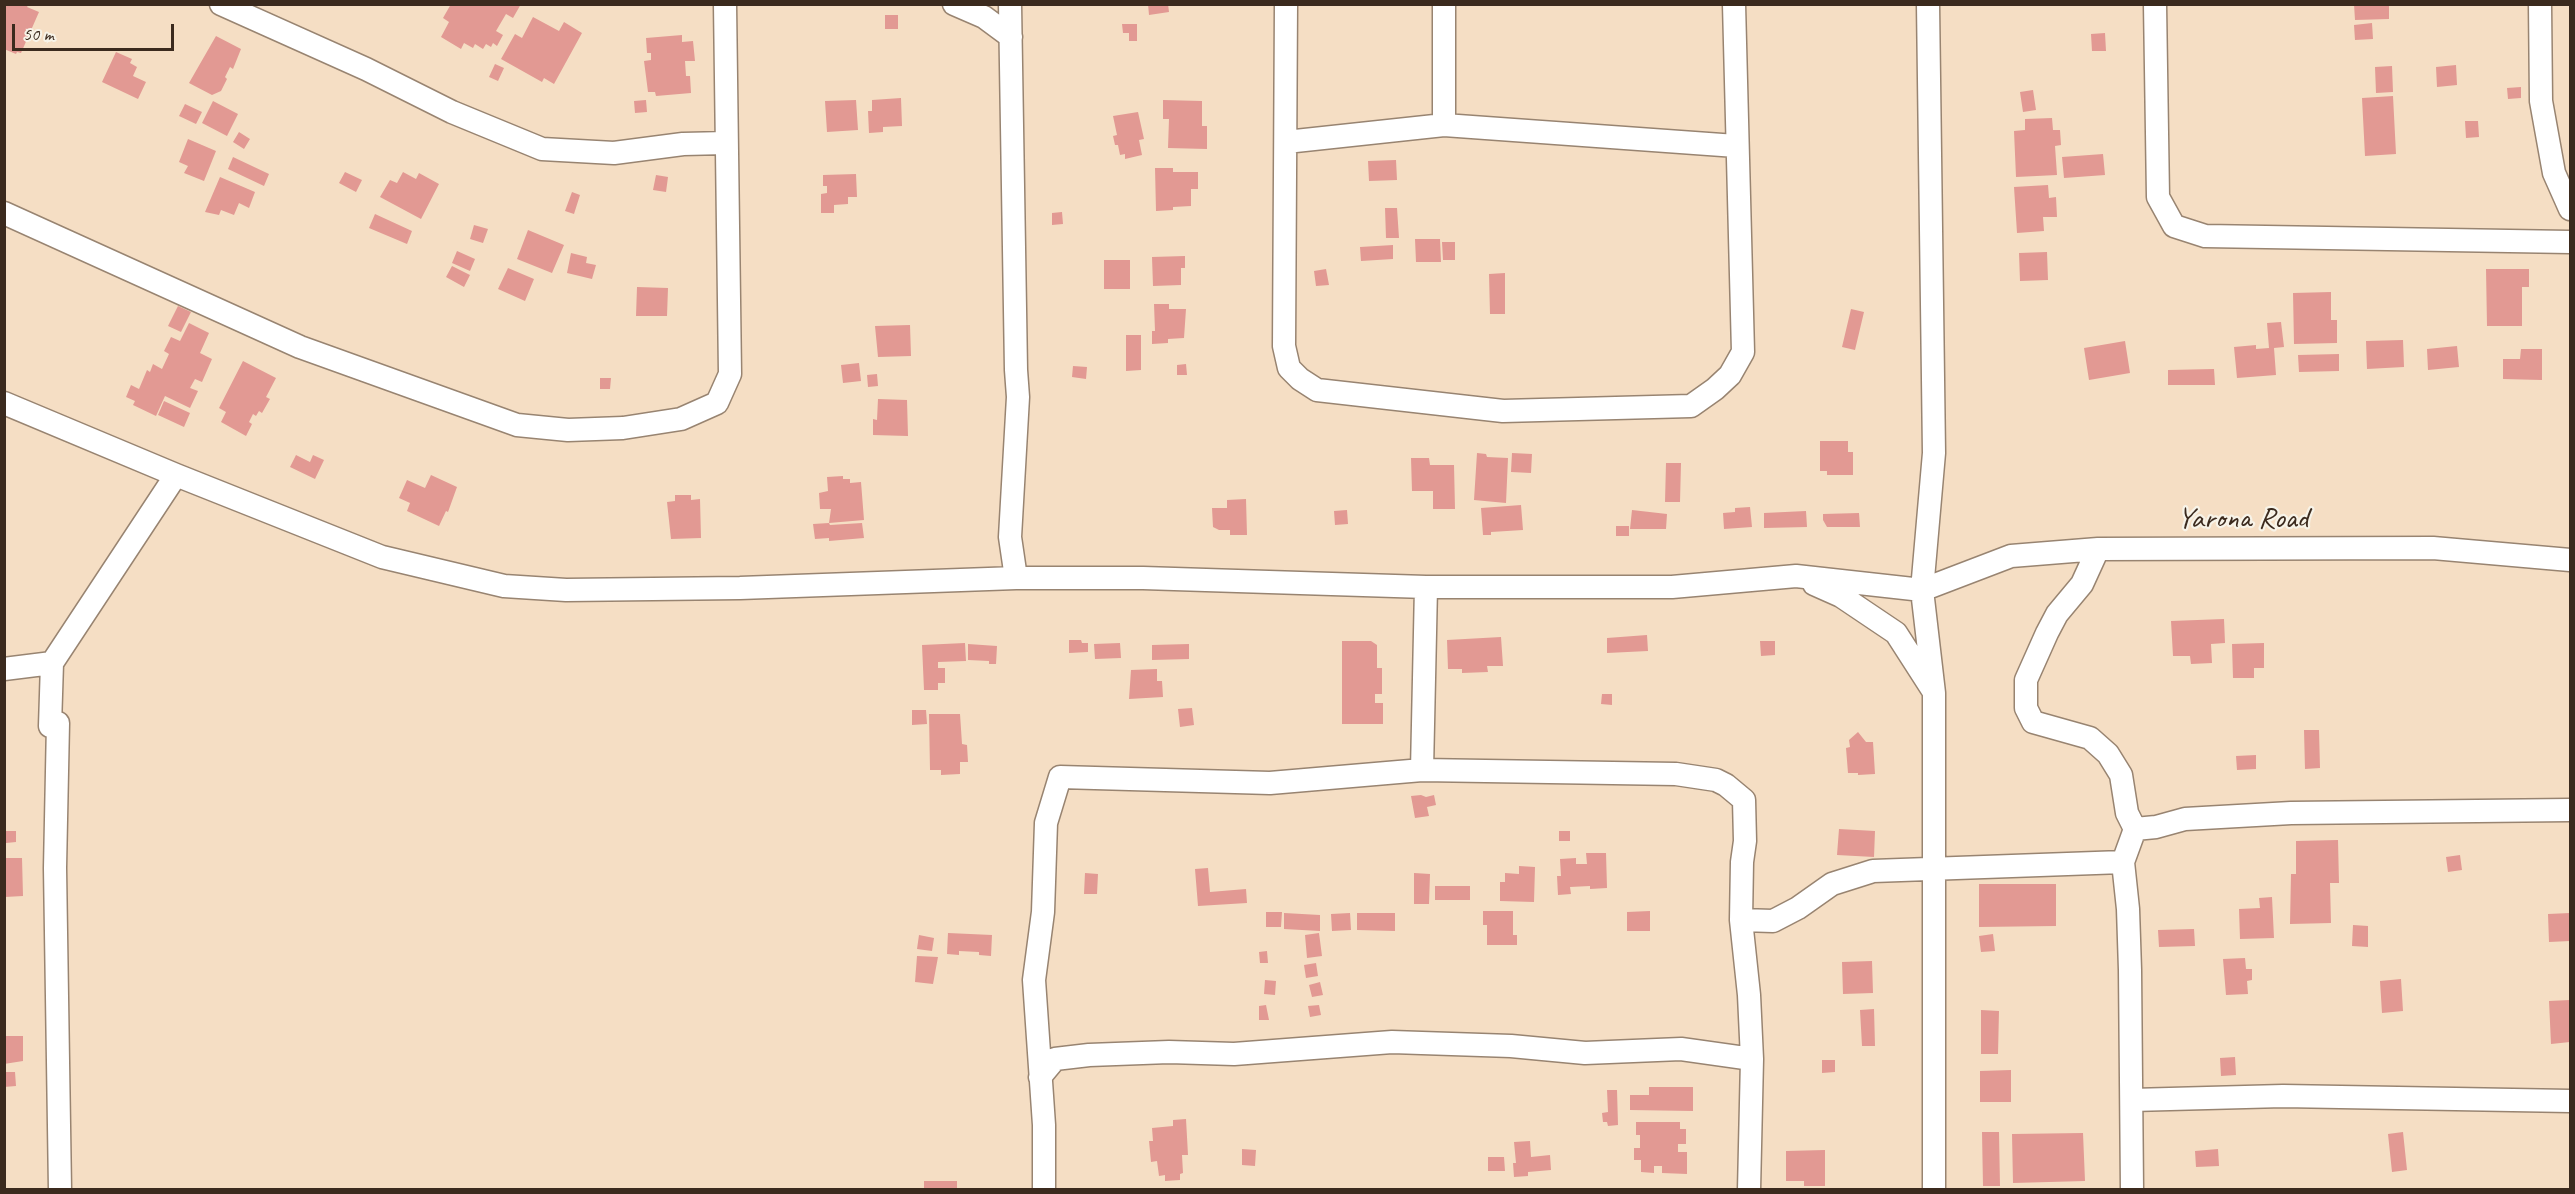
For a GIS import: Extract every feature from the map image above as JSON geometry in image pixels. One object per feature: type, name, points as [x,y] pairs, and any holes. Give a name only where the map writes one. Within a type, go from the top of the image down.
[{"type":"street","points":[[220,4],[366,69],[452,111],[542,149],[615,153],[683,144],[726,144]]},
{"type":"street","points":[[4,213],[300,347],[517,425],[568,430],[623,428],[681,419],[717,403],[730,374],[724,4]]},
{"type":"street","points":[[954,4],[984,17],[1011,37]]},
{"type":"street","points":[[1010,4],[1018,397],[1010,537],[1016,579]]},
{"type":"street","points":[[1286,4],[1284,346],[1289,368],[1300,380],[1317,390],[1503,411],[1691,406],[1730,375],[1743,352],[1734,4]]},
{"type":"street","points":[[1444,4],[1444,125]]},
{"type":"street","points":[[1928,4],[1934,453],[1922,590],[1934,693],[1934,1190]]},
{"type":"street","points":[[2156,4],[2158,197],[2174,226],[2205,236],[2571,242]]},
{"type":"street","points":[[2540,4],[2541,101],[2554,173],[2571,208]]},
{"type":"street","points":[[1286,142],[1444,125],[1736,146]]},
{"type":"street","points":[[4,403],[382,557],[504,586],[566,590],[740,588],[1016,579],[1143,578],[1426,587],[1672,587],[1796,576],[1922,590]]},
{"type":"street","points":[[60,1190],[55,868],[58,723],[50,726],[52,663],[176,475]]},
{"type":"street","name":"Yarona Road","points":[[1922,590],[2011,556],[2098,549],[2433,548],[2571,560]]},
{"type":"street","points":[[2098,549],[2082,584],[2057,614],[2047,633],[2026,680],[2026,708],[2033,722],[2090,738],[2108,754],[2121,774],[2127,813],[2135,829],[2123,862],[2128,909],[2132,1190]]},
{"type":"street","points":[[1796,576],[1841,596],[1896,633],[1934,693]]},
{"type":"street","points":[[1422,770],[1426,587]]},
{"type":"street","points":[[4,669],[52,663]]},
{"type":"street","points":[[1044,1190],[1034,980],[1043,912],[1046,823],[1060,777],[1270,783],[1422,770],[1676,774],[1716,780],[1744,800],[1745,842],[1742,862],[1741,920],[1749,995],[1752,1059],[1749,1190]]},
{"type":"street","points":[[2135,829],[2156,827],[2185,819],[2291,813],[2571,810]]},
{"type":"street","points":[[1741,920],[1773,921],[1833,884],[1873,872],[2123,862]]},
{"type":"street","points":[[1040,1077],[1055,1059],[1089,1054],[1169,1052],[1234,1054],[1392,1042],[1511,1046],[1585,1053],[1681,1049],[1752,1059]]},
{"type":"street","points":[[2132,1100],[2283,1096],[2571,1101]]},
{"type":"building","points":[[4,4],[29,4],[27,7],[39,12],[21,53],[16,54],[4,49]]},
{"type":"building","points":[[451,4],[521,4],[513,18],[506,14],[496,31],[503,35],[497,46],[493,43],[491,47],[486,44],[483,49],[475,44],[473,48],[464,43],[461,49],[441,37],[449,22],[443,18]]},
{"type":"building","points":[[1148,4],[1168,4],[1169,12],[1149,15]]},
{"type":"building","points":[[2354,4],[2389,4],[2389,19],[2355,20]]},
{"type":"building","points":[[885,15],[898,15],[898,29],[885,29]]},
{"type":"building","points":[[533,17],[559,31],[564,22],[582,33],[554,84],[544,78],[542,82],[501,59],[515,34],[522,38]]},
{"type":"building","points":[[2372,23],[2373,39],[2355,40],[2354,25]]},
{"type":"building","points":[[1122,24],[1137,24],[1137,41],[1129,41],[1129,33],[1123,33]]},
{"type":"building","points":[[2105,33],[2106,51],[2092,51],[2091,34]]},
{"type":"building","points":[[682,35],[682,42],[693,41],[695,61],[685,61],[686,76],[690,76],[691,93],[656,96],[655,92],[648,92],[644,61],[651,60],[651,53],[647,53],[646,38]]},
{"type":"building","points":[[216,36],[241,49],[233,69],[230,67],[225,77],[227,79],[221,91],[212,95],[189,83]]},
{"type":"building","points":[[116,52],[132,59],[130,63],[137,67],[133,76],[146,82],[138,99],[102,82]]},
{"type":"building","points":[[495,64],[504,68],[498,81],[489,77]]},
{"type":"building","points":[[2456,65],[2457,85],[2437,87],[2436,67]]},
{"type":"building","points":[[2392,66],[2393,92],[2376,93],[2375,67]]},
{"type":"building","points":[[2521,87],[2521,98],[2508,99],[2507,88]]},
{"type":"building","points":[[2033,90],[2036,110],[2023,112],[2020,92]]},
{"type":"building","points":[[2393,96],[2396,154],[2365,156],[2362,98]]},
{"type":"building","points":[[901,98],[902,126],[883,127],[883,132],[869,133],[868,111],[872,111],[872,100]]},
{"type":"building","points":[[646,100],[647,112],[635,113],[634,101]]},
{"type":"building","points":[[856,100],[858,130],[827,132],[825,101]]},
{"type":"building","points":[[1163,100],[1202,101],[1202,126],[1207,126],[1207,149],[1168,148],[1169,119],[1163,119]]},
{"type":"building","points":[[213,101],[238,114],[227,136],[202,123]]},
{"type":"building","points":[[185,104],[202,112],[196,124],[179,116]]},
{"type":"building","points":[[1138,112],[1144,139],[1139,140],[1142,155],[1125,159],[1125,154],[1120,155],[1118,145],[1115,145],[1113,136],[1117,135],[1113,116]]},
{"type":"building","points":[[2052,118],[2053,130],[2060,130],[2061,145],[2055,146],[2057,175],[2016,177],[2014,131],[2025,130],[2025,119]]},
{"type":"building","points":[[2465,121],[2478,121],[2479,137],[2466,138]]},
{"type":"building","points":[[239,132],[250,139],[244,149],[233,142]]},
{"type":"building","points":[[188,139],[216,151],[204,181],[184,173],[188,166],[179,162]]},
{"type":"building","points":[[2103,154],[2105,175],[2064,178],[2062,157]]},
{"type":"building","points":[[233,157],[269,174],[264,186],[228,169]]},
{"type":"building","points":[[1396,160],[1397,180],[1369,181],[1368,161]]},
{"type":"building","points":[[1155,168],[1173,168],[1173,172],[1198,172],[1198,189],[1191,189],[1191,206],[1156,211]]},
{"type":"building","points":[[345,172],[362,180],[356,192],[339,183]]},
{"type":"building","points":[[403,172],[416,179],[419,173],[439,184],[421,219],[380,197],[390,180],[397,183]]},
{"type":"building","points":[[856,174],[857,197],[848,197],[848,204],[834,205],[834,213],[821,213],[821,194],[827,193],[827,186],[823,186],[823,175]]},
{"type":"building","points":[[656,175],[668,177],[666,192],[653,190]]},
{"type":"building","points":[[220,177],[255,192],[249,208],[239,203],[234,215],[221,210],[219,215],[205,212]]},
{"type":"building","points":[[2048,185],[2049,198],[2056,197],[2057,217],[2043,217],[2044,231],[2017,233],[2014,187]]},
{"type":"building","points":[[572,192],[580,195],[574,214],[565,211]]},
{"type":"building","points":[[1385,208],[1397,208],[1399,238],[1386,238]]},
{"type":"building","points":[[1062,212],[1063,224],[1052,225],[1052,213]]},
{"type":"building","points":[[375,214],[412,231],[407,244],[369,228]]},
{"type":"building","points":[[474,225],[488,229],[483,243],[470,239]]},
{"type":"building","points":[[528,230],[564,245],[552,273],[517,259]]},
{"type":"building","points":[[1415,239],[1440,239],[1441,262],[1416,262]]},
{"type":"building","points":[[1442,242],[1455,242],[1455,260],[1443,260]]},
{"type":"building","points":[[1393,245],[1393,259],[1361,261],[1360,247]]},
{"type":"building","points":[[457,251],[475,259],[470,271],[452,263]]},
{"type":"building","points":[[2047,252],[2048,280],[2020,281],[2019,253]]},
{"type":"building","points":[[571,253],[587,257],[586,263],[596,265],[592,279],[567,273]]},
{"type":"building","points":[[1185,256],[1185,268],[1181,268],[1181,285],[1153,286],[1152,257]]},
{"type":"building","points":[[1104,260],[1130,260],[1130,289],[1104,289]]},
{"type":"building","points":[[452,266],[470,275],[464,287],[446,277]]},
{"type":"building","points":[[508,268],[534,279],[525,301],[498,289]]},
{"type":"building","points":[[1326,269],[1329,285],[1316,286],[1314,271]]},
{"type":"building","points":[[2486,269],[2529,269],[2529,287],[2522,287],[2522,326],[2487,326]]},
{"type":"building","points":[[1505,273],[1505,314],[1490,314],[1489,274]]},
{"type":"building","points":[[637,287],[668,288],[667,316],[636,316]]},
{"type":"building","points":[[2331,292],[2331,320],[2337,320],[2337,343],[2294,344],[2293,293]]},
{"type":"building","points":[[1154,304],[1169,304],[1169,309],[1186,309],[1184,338],[1168,339],[1168,343],[1152,344],[1152,331],[1155,331]]},
{"type":"building","points":[[178,306],[191,312],[181,332],[168,326]]},
{"type":"building","points":[[1851,309],[1864,312],[1855,350],[1842,347]]},
{"type":"building","points":[[2281,322],[2284,347],[2274,348],[2276,375],[2237,378],[2234,347],[2256,345],[2256,349],[2269,348],[2267,323]]},
{"type":"building","points":[[189,323],[209,333],[200,353],[212,359],[202,382],[195,379],[190,388],[198,391],[190,408],[165,396],[156,416],[133,405],[135,401],[126,397],[131,385],[139,389],[147,370],[150,372],[153,364],[162,369],[169,354],[164,351],[171,337],[180,341]]},
{"type":"building","points":[[910,325],[911,356],[878,357],[875,326]]},
{"type":"building","points":[[1126,335],[1141,335],[1141,370],[1126,371]]},
{"type":"building","points":[[2403,340],[2404,367],[2367,369],[2366,341]]},
{"type":"building","points":[[2125,341],[2130,373],[2089,380],[2084,348]]},
{"type":"building","points":[[2457,346],[2459,367],[2428,370],[2427,349]]},
{"type":"building","points":[[2521,349],[2542,349],[2542,380],[2503,379],[2503,359],[2520,359]]},
{"type":"building","points":[[2339,354],[2339,371],[2299,372],[2298,355]]},
{"type":"building","points":[[243,361],[276,378],[266,397],[270,399],[262,413],[259,411],[256,416],[253,414],[249,422],[252,424],[246,436],[221,422],[226,412],[219,408]]},
{"type":"building","points":[[859,363],[861,381],[843,383],[841,365]]},
{"type":"building","points":[[1186,364],[1187,375],[1177,375],[1177,365]]},
{"type":"building","points":[[1073,366],[1087,367],[1086,379],[1072,377]]},
{"type":"building","points":[[2214,369],[2215,385],[2168,385],[2168,370]]},
{"type":"building","points":[[877,374],[878,386],[868,387],[867,375]]},
{"type":"building","points":[[600,378],[611,378],[610,389],[600,389]]},
{"type":"building","points":[[878,399],[907,400],[908,436],[873,435],[873,419],[877,420]]},
{"type":"building","points":[[164,401],[190,413],[184,427],[158,415]]},
{"type":"building","points":[[1820,441],[1848,441],[1848,452],[1853,452],[1853,475],[1827,475],[1827,471],[1820,471]]},
{"type":"building","points":[[1477,453],[1486,454],[1487,457],[1508,458],[1506,503],[1474,500]]},
{"type":"building","points":[[1512,453],[1532,454],[1531,473],[1511,472]]},
{"type":"building","points":[[296,455],[310,462],[313,455],[324,460],[315,479],[290,467]]},
{"type":"building","points":[[1411,458],[1429,458],[1430,465],[1454,465],[1455,509],[1433,509],[1433,491],[1412,491]]},
{"type":"building","points":[[1666,463],[1681,463],[1680,502],[1665,502]]},
{"type":"building","points":[[431,475],[457,487],[448,512],[446,511],[439,526],[407,511],[410,503],[399,498],[407,480],[425,488]]},
{"type":"building","points":[[843,476],[843,479],[850,479],[850,483],[861,482],[864,520],[829,523],[831,509],[820,509],[819,493],[828,491],[827,477]]},
{"type":"building","points":[[675,495],[691,495],[691,500],[700,499],[701,538],[671,539],[667,502],[675,501]]},
{"type":"building","points":[[1246,499],[1247,535],[1230,535],[1230,530],[1219,530],[1213,527],[1212,508],[1227,508],[1227,500]]},
{"type":"building","points":[[1521,505],[1523,530],[1491,532],[1491,535],[1483,535],[1481,508]]},
{"type":"building","points":[[1750,507],[1752,527],[1724,529],[1723,513],[1735,512],[1735,508]]},
{"type":"building","points":[[1347,510],[1348,524],[1335,525],[1334,511]]},
{"type":"building","points":[[1632,510],[1667,514],[1666,529],[1630,529]]},
{"type":"building","points":[[1806,511],[1807,527],[1764,528],[1764,513]]},
{"type":"building","points":[[1859,513],[1860,527],[1827,527],[1823,520],[1823,514]]},
{"type":"building","points":[[829,523],[830,525],[862,523],[864,538],[829,541],[829,538],[815,539],[813,524]]},
{"type":"building","points":[[1616,526],[1629,526],[1629,536],[1616,536]]},
{"type":"building","points":[[2224,619],[2225,643],[2211,644],[2212,663],[2191,664],[2190,656],[2173,656],[2171,621]]},
{"type":"building","points":[[1647,635],[1648,651],[1607,653],[1607,638]]},
{"type":"building","points":[[1501,637],[1503,666],[1487,666],[1488,672],[1462,673],[1462,669],[1448,669],[1447,640]]},
{"type":"building","points":[[1069,640],[1081,640],[1082,643],[1088,643],[1088,652],[1069,653]]},
{"type":"building","points":[[1342,641],[1371,641],[1377,645],[1377,668],[1382,668],[1382,694],[1375,694],[1375,703],[1383,703],[1383,724],[1342,724]]},
{"type":"building","points":[[1760,641],[1775,641],[1775,655],[1761,656]]},
{"type":"building","points":[[965,643],[966,661],[938,662],[938,668],[945,668],[945,683],[938,683],[938,690],[924,690],[922,645]]},
{"type":"building","points":[[1120,643],[1121,658],[1095,659],[1094,644]]},
{"type":"building","points":[[2264,643],[2264,668],[2254,668],[2254,678],[2233,678],[2232,644]]},
{"type":"building","points":[[968,644],[997,646],[996,664],[989,664],[989,661],[968,660]]},
{"type":"building","points":[[1189,644],[1189,659],[1152,660],[1152,645]]},
{"type":"building","points":[[1157,669],[1157,681],[1162,681],[1163,697],[1129,699],[1131,670]]},
{"type":"building","points":[[1602,694],[1612,694],[1612,705],[1601,704]]},
{"type":"building","points":[[1192,708],[1194,725],[1180,727],[1178,709]]},
{"type":"building","points":[[912,710],[926,710],[927,724],[912,725]]},
{"type":"building","points":[[929,714],[960,714],[962,744],[967,745],[968,762],[960,762],[960,774],[941,775],[941,770],[930,770]]},
{"type":"building","points":[[2304,730],[2319,730],[2320,768],[2305,769]]},
{"type":"building","points":[[1858,732],[1866,742],[1873,742],[1875,774],[1848,773],[1846,748],[1850,747],[1849,740]]},
{"type":"building","points":[[2256,755],[2256,769],[2237,770],[2236,756]]},
{"type":"building","points":[[1434,795],[1436,805],[1427,807],[1429,816],[1415,818],[1411,796],[1426,797]]},
{"type":"building","points":[[1839,829],[1875,831],[1874,857],[1837,855]]},
{"type":"building","points":[[6,831],[16,831],[16,842],[6,843]]},
{"type":"building","points":[[1559,831],[1570,831],[1570,841],[1559,841]]},
{"type":"building","points":[[2338,840],[2339,883],[2330,883],[2331,923],[2290,924],[2291,874],[2296,874],[2296,841]]},
{"type":"building","points":[[1586,853],[1606,853],[1607,888],[1570,887],[1571,894],[1558,895],[1557,876],[1561,876],[1560,859],[1576,858],[1576,864],[1587,864]]},
{"type":"building","points":[[2460,855],[2462,870],[2448,872],[2446,857]]},
{"type":"building","points":[[5,858],[22,858],[23,896],[5,897]]},
{"type":"building","points":[[1519,866],[1535,867],[1534,902],[1500,901],[1500,882],[1505,882],[1505,873],[1519,874]]},
{"type":"building","points":[[1208,868],[1210,892],[1246,889],[1247,903],[1198,906],[1195,869]]},
{"type":"building","points":[[1085,873],[1098,874],[1097,894],[1084,894]]},
{"type":"building","points":[[1414,873],[1430,874],[1429,904],[1414,904]]},
{"type":"building","points":[[1979,884],[2056,884],[2056,926],[1979,927]]},
{"type":"building","points":[[1435,886],[1470,886],[1470,900],[1435,900]]},
{"type":"building","points":[[2272,897],[2274,938],[2240,939],[2239,909],[2260,908],[2259,898]]},
{"type":"building","points":[[1483,911],[1513,911],[1513,935],[1517,935],[1517,945],[1487,945],[1487,925],[1483,925]]},
{"type":"building","points":[[1650,911],[1650,931],[1627,931],[1627,912]]},
{"type":"building","points":[[1266,912],[1282,912],[1281,927],[1266,927]]},
{"type":"building","points":[[1284,913],[1320,915],[1320,931],[1284,929]]},
{"type":"building","points":[[1350,913],[1351,930],[1332,931],[1331,914]]},
{"type":"building","points":[[1357,913],[1395,913],[1395,931],[1357,930]]},
{"type":"building","points":[[2570,913],[2570,941],[2549,942],[2548,914]]},
{"type":"building","points":[[2353,925],[2368,926],[2368,947],[2352,946]]},
{"type":"building","points":[[2194,929],[2195,946],[2159,947],[2158,930]]},
{"type":"building","points":[[948,933],[992,935],[991,956],[979,955],[979,952],[959,951],[959,955],[947,954]]},
{"type":"building","points":[[1319,933],[1322,956],[1307,958],[1305,935]]},
{"type":"building","points":[[1993,934],[1995,951],[1981,952],[1979,936]]},
{"type":"building","points":[[919,935],[934,938],[932,951],[917,949]]},
{"type":"building","points":[[1267,951],[1268,963],[1260,963],[1259,952]]},
{"type":"building","points":[[917,956],[938,957],[933,984],[915,982]]},
{"type":"building","points":[[2245,958],[2246,969],[2252,969],[2252,980],[2247,981],[2248,994],[2226,995],[2223,959]]},
{"type":"building","points":[[1872,961],[1873,993],[1843,994],[1842,962]]},
{"type":"building","points":[[1316,963],[1318,976],[1306,978],[1304,965]]},
{"type":"building","points":[[2401,979],[2403,1011],[2382,1013],[2380,981]]},
{"type":"building","points":[[1265,980],[1276,981],[1275,995],[1264,994]]},
{"type":"building","points":[[1320,982],[1323,995],[1312,997],[1309,985]]},
{"type":"building","points":[[2570,1000],[2570,1042],[2551,1044],[2549,1001]]},
{"type":"building","points":[[1266,1005],[1269,1020],[1259,1020],[1259,1006]]},
{"type":"building","points":[[1319,1005],[1321,1015],[1310,1017],[1308,1006]]},
{"type":"building","points":[[1874,1009],[1875,1046],[1862,1046],[1860,1010]]},
{"type":"building","points":[[1981,1010],[1999,1011],[1998,1054],[1981,1054]]},
{"type":"building","points":[[4,1036],[23,1036],[23,1061],[4,1064]]},
{"type":"building","points":[[2235,1057],[2236,1075],[2221,1076],[2220,1058]]},
{"type":"building","points":[[1822,1060],[1835,1060],[1835,1072],[1822,1073]]},
{"type":"building","points":[[2011,1070],[2011,1102],[1980,1102],[1980,1071]]},
{"type":"building","points":[[4,1072],[15,1072],[16,1086],[4,1087]]},
{"type":"building","points":[[1649,1087],[1693,1087],[1693,1111],[1630,1110],[1630,1095],[1649,1095]]},
{"type":"building","points":[[1607,1090],[1617,1090],[1618,1125],[1608,1126],[1607,1122],[1603,1122],[1602,1113],[1608,1112]]},
{"type":"building","points":[[1186,1119],[1188,1155],[1182,1155],[1183,1173],[1180,1174],[1180,1180],[1165,1181],[1165,1175],[1159,1176],[1157,1161],[1151,1162],[1149,1141],[1153,1141],[1152,1128],[1173,1126],[1173,1120]]},
{"type":"building","points":[[1636,1122],[1680,1122],[1680,1129],[1686,1129],[1686,1144],[1678,1144],[1678,1152],[1687,1152],[1687,1174],[1662,1173],[1662,1166],[1654,1166],[1654,1173],[1641,1172],[1641,1160],[1634,1160],[1634,1148],[1640,1148],[1640,1135],[1636,1135]]},
{"type":"building","points":[[1982,1132],[1999,1132],[2000,1186],[1983,1186]]},
{"type":"building","points":[[2403,1132],[2407,1170],[2392,1172],[2388,1134]]},
{"type":"building","points":[[2083,1133],[2085,1181],[2013,1183],[2012,1134]]},
{"type":"building","points":[[1530,1141],[1531,1157],[1550,1155],[1551,1170],[1528,1172],[1528,1176],[1514,1177],[1513,1163],[1516,1163],[1514,1142]]},
{"type":"building","points":[[1242,1149],[1256,1150],[1255,1166],[1242,1165]]},
{"type":"building","points":[[2218,1149],[2219,1166],[2196,1167],[2195,1151]]},
{"type":"building","points":[[1825,1150],[1825,1186],[1804,1186],[1804,1181],[1786,1181],[1786,1151]]},
{"type":"building","points":[[1488,1157],[1504,1157],[1505,1171],[1488,1171]]},
{"type":"building","points":[[924,1181],[957,1181],[957,1190],[924,1190]]}]
